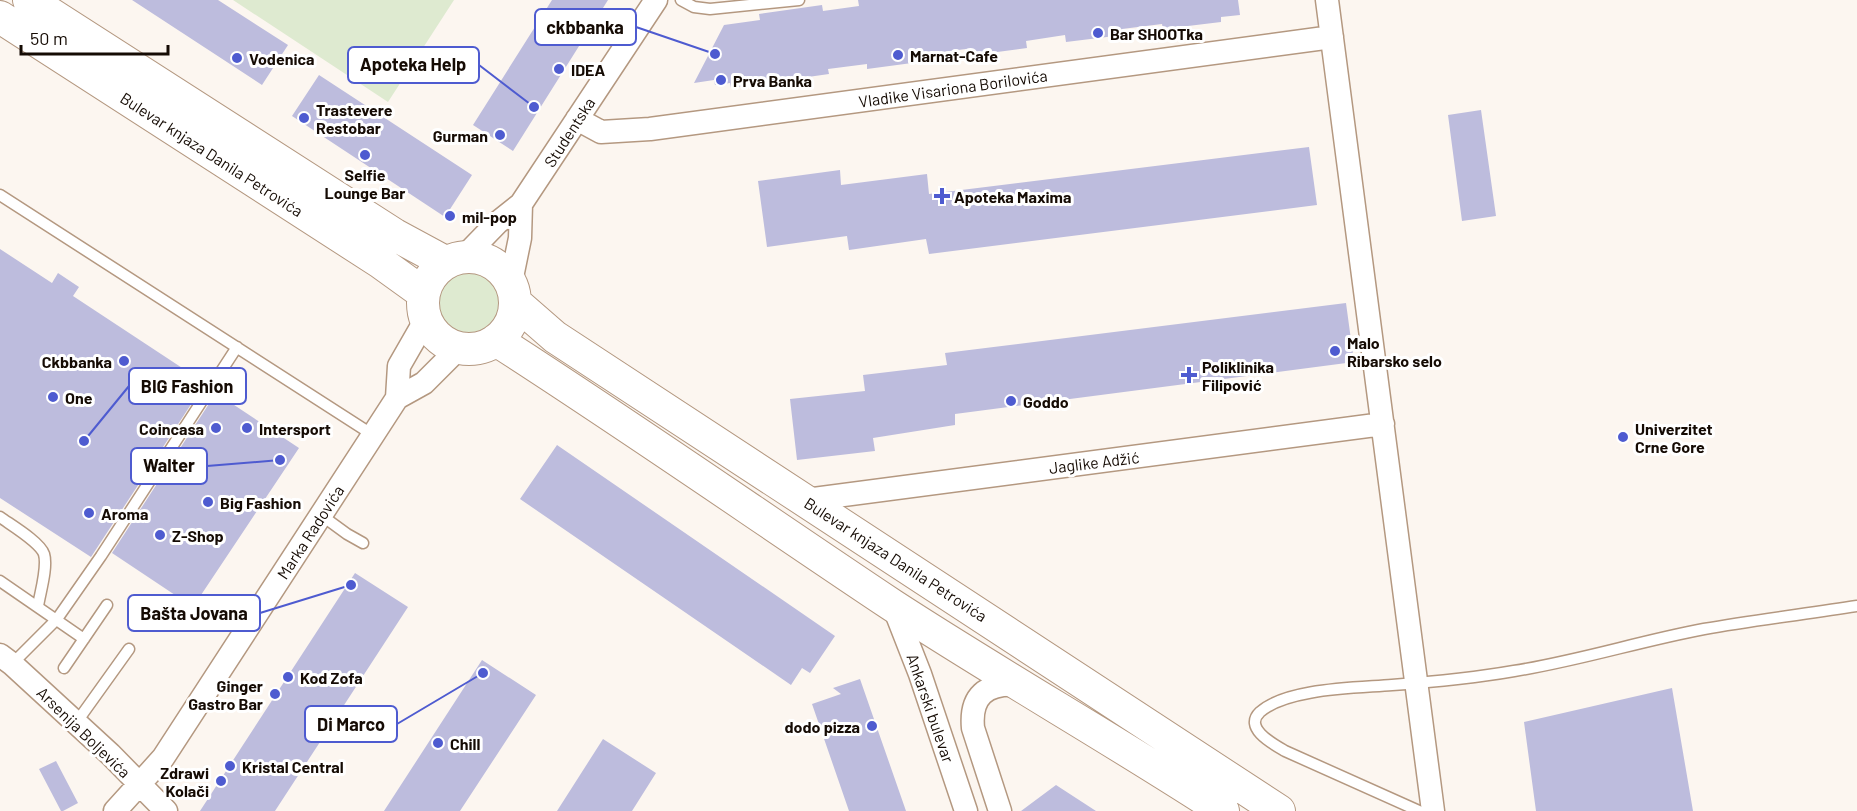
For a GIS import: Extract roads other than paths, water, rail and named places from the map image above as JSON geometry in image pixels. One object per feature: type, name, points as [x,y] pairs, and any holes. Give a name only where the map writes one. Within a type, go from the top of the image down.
[{"type":"main road","name":"Bulevar knjaza Danila Petrovića","points":[[28,0],[395,235],[455,259],[479,257],[492,262],[503,271],[513,292],[555,337],[1279,811]]},
{"type":"main road","name":"Bulevar knjaza Danila Petrovića","points":[[6,19],[380,262],[424,306],[434,332],[445,342],[459,348]]},
{"type":"main road","points":[[424,306],[428,280],[435,270],[455,259]]},
{"type":"main road","points":[[459,348],[472,349],[485,346],[507,330],[513,317],[513,292]]},
{"type":"main road","points":[[496,340],[893,605],[1017,685],[1223,811]]},
{"type":"street","name":"Studentska","points":[[455,259],[521,204],[656,0]]},
{"type":"street","points":[[1327,0],[1433,811]]},
{"type":"street","name":"Vladike Visariona Borilovića","points":[[577,119],[601,132],[650,129],[1332,37]]},
{"type":"street","points":[[513,292],[520,238],[521,204]]},
{"type":"street","name":"Marka Radovića","points":[[397,398],[399,366],[424,306]]},
{"type":"street","name":"Marka Radovića","points":[[115,811],[163,758],[397,398],[424,383],[459,348]]},
{"type":"street","name":"Jaglike Adžić","points":[[806,500],[1383,424]]},
{"type":"street","name":"Ankarski bulevar","points":[[893,605],[920,674],[966,811]]},
{"type":"street","name":"Arsenija Boljevića","points":[[6,659],[76,723],[166,811]]},
{"type":"street","name":"Ankarski bulevar","points":[[1000,811],[973,728],[972,715],[975,704],[985,691],[1003,684],[1017,685]]},
{"type":"lane","points":[[681,0],[694,7],[710,9],[799,0]]},
{"type":"lane","points":[[0,195],[373,435]]},
{"type":"lane","points":[[6,659],[57,619],[101,556],[237,347]]},
{"type":"lane","points":[[321,515],[363,543]]},
{"type":"lane","points":[[0,518],[44,552],[45,562],[38,606]]},
{"type":"lane","points":[[0,581],[84,639]]},
{"type":"lane","points":[[64,668],[107,605]]},
{"type":"lane","points":[[1419,811],[1267,741],[1258,731],[1256,717],[1271,705],[1313,692],[1514,672],[1704,629],[1857,606]]},
{"type":"lane","points":[[76,723],[129,649]]},
{"type":"place","name":"Bar SHOOTka","points":[[1098,33]]},
{"type":"place","name":"ckbbanka","points":[[715,54]]},
{"type":"place","name":"Marnat-Cafe","points":[[898,55]]},
{"type":"place","name":"Vodenica","points":[[237,58]]},
{"type":"place","name":"IDEA","points":[[559,69]]},
{"type":"place","name":"Prva Banka","points":[[721,80]]},
{"type":"place","name":"Apoteka Help","points":[[534,107]]},
{"type":"place","name":"Trastevere Restobar","points":[[304,118]]},
{"type":"place","name":"Gurman","points":[[500,135]]},
{"type":"place","name":"Selfie Lounge Bar","points":[[365,155]]},
{"type":"place","name":"Apoteka Maxima","points":[[942,196]]},
{"type":"place","name":"mil-pop","points":[[450,216]]},
{"type":"place","name":"Malo Ribarsko selo","points":[[1335,351]]},
{"type":"place","name":"Ckbbanka","points":[[124,361]]},
{"type":"place","name":"Poliklinika Filipović","points":[[1189,375]]},
{"type":"place","name":"One","points":[[53,397]]},
{"type":"place","name":"Goddo","points":[[1011,401]]},
{"type":"place","name":"Coincasa","points":[[216,428]]},
{"type":"place","name":"Intersport","points":[[247,428]]},
{"type":"place","name":"Univerzitet Crne Gore","points":[[1623,437]]},
{"type":"place","name":"BIG Fashion","points":[[84,441]]},
{"type":"place","name":"Walter","points":[[280,460]]},
{"type":"place","name":"Big Fashion","points":[[208,502]]},
{"type":"place","name":"Aroma","points":[[89,513]]},
{"type":"place","name":"Z-Shop","points":[[160,535]]},
{"type":"place","name":"Bašta Jovana","points":[[351,585]]},
{"type":"place","name":"Di Marco","points":[[483,673]]},
{"type":"place","name":"Kod Zofa","points":[[288,677]]},
{"type":"place","name":"Ginger Gastro Bar","points":[[275,694]]},
{"type":"place","name":"dodo pizza","points":[[872,726]]},
{"type":"place","name":"Chill","points":[[438,743]]},
{"type":"place","name":"Kristal Central","points":[[230,766]]},
{"type":"place","name":"Zdrawi Kolači","points":[[221,781]]}]
